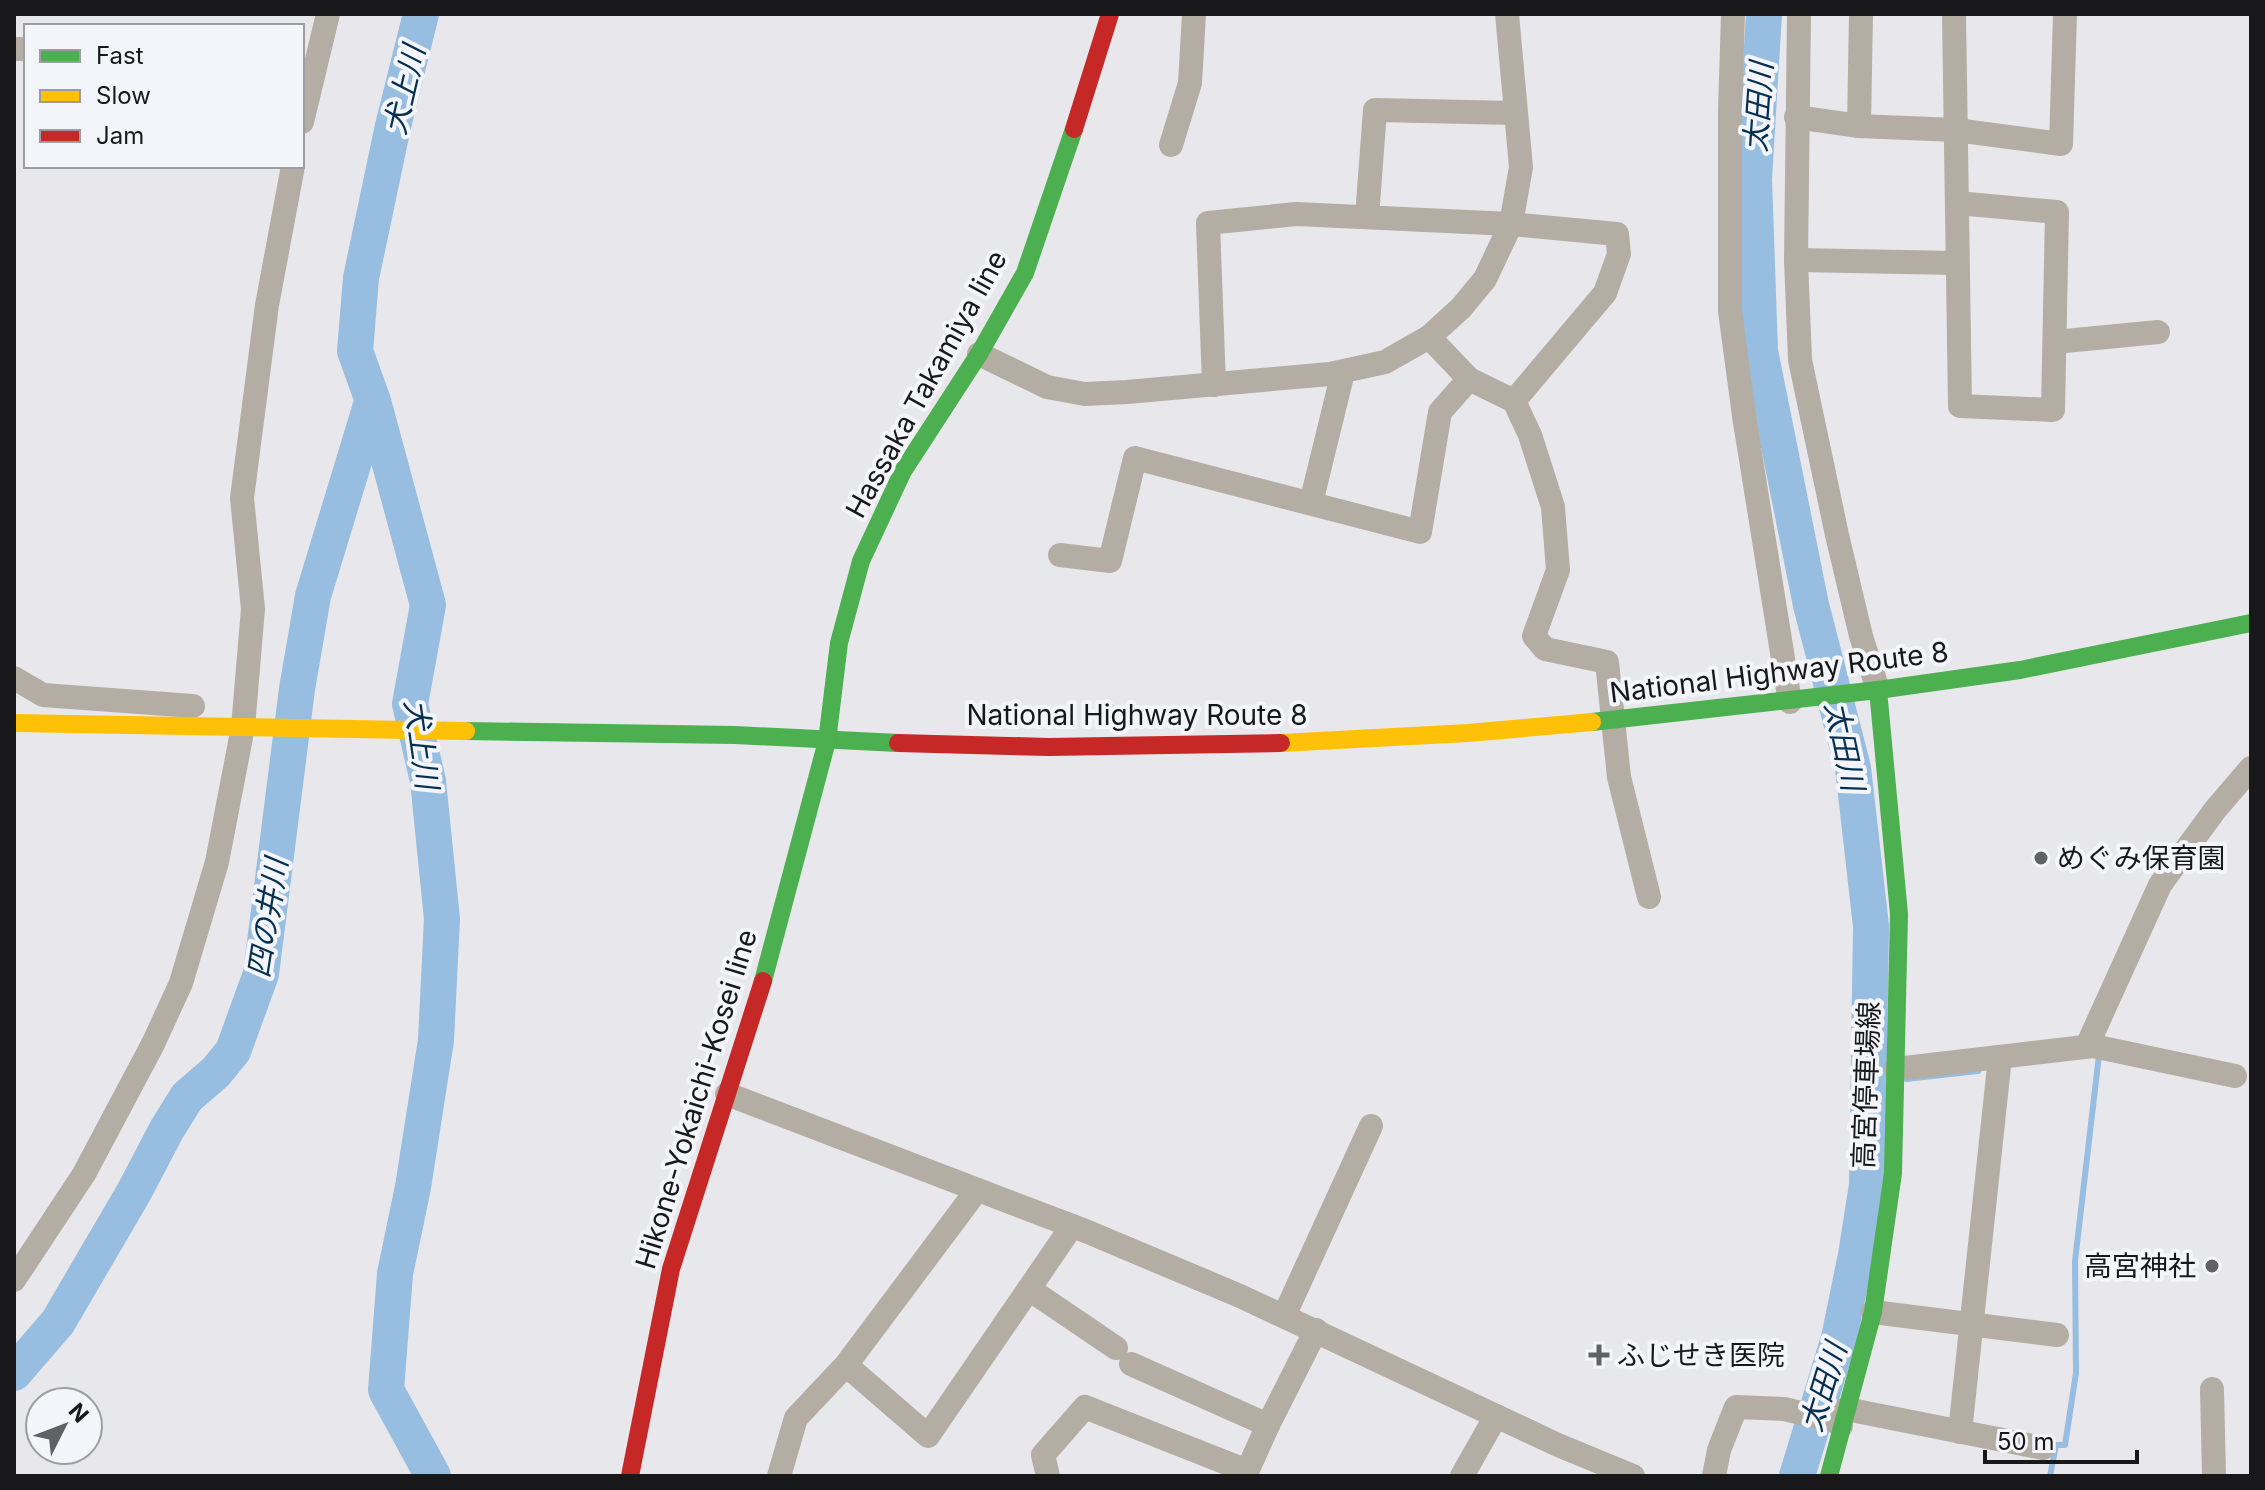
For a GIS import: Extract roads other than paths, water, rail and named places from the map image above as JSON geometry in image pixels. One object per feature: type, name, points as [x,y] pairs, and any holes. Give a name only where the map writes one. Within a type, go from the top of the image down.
[{"type":"main road","name":"Hassaka Takamiya line","points":[[827,741],[839,643],[861,561],[903,471],[979,354],[1025,273],[1110,14]]},
{"type":"main road","name":"National Highway Route 8","points":[[14,723],[735,735],[827,741],[1049,747],[1326,742],[1613,720],[1794,701],[2020,670],[2251,623]]},
{"type":"main road","name":"高宮停車場線","points":[[1829,1476],[1840,1419],[1873,1312],[1893,1173],[1899,914],[1869,691]]},
{"type":"main road","name":"Hikone-Yokaichi-Kosei line","points":[[637,1475],[671,1269],[753,1017],[827,741]]},
{"type":"street","points":[[304,114],[328,14]]},
{"type":"street","points":[[1171,145],[1190,83],[1194,14]]},
{"type":"street","points":[[979,354],[1047,387],[1085,394],[1343,372],[1385,362],[1429,337],[1461,308],[1485,279],[1511,224],[1521,167],[1507,14]]},
{"type":"street","points":[[1733,14],[1730,311],[1744,416],[1794,701]]},
{"type":"street","points":[[1799,14],[1796,260],[1800,360],[1861,636],[1869,691]]},
{"type":"street","points":[[1859,126],[1861,14]]},
{"type":"street","points":[[1954,14],[1960,406],[2053,410],[2057,212],[1957,203]]},
{"type":"street","points":[[1796,117],[1859,126],[1956,130],[2061,144],[2065,14]]},
{"type":"street","points":[[1367,217],[1375,110],[1515,113]]},
{"type":"street","points":[[14,1280],[84,1174],[153,1044],[181,983],[217,862],[251,728],[253,609],[242,498],[287,169]]},
{"type":"street","points":[[1214,385],[1208,223],[1296,214],[1511,224],[1617,234],[1619,254],[1605,293],[1514,401]]},
{"type":"street","points":[[1796,260],[1957,263]]},
{"type":"street","points":[[2055,342],[2158,332]]},
{"type":"street","points":[[1429,337],[1469,379],[1514,401],[1530,435],[1553,507],[1558,570],[1534,636],[1545,649],[1607,662],[1619,777],[1649,897]]},
{"type":"street","points":[[1311,503],[1343,372]]},
{"type":"street","points":[[1060,555],[1110,561],[1135,458],[1420,532],[1440,412],[1469,379]]},
{"type":"street","points":[[14,678],[43,695],[204,706],[214,728]]},
{"type":"street","points":[[2087,1046],[2160,885],[2215,810],[2251,768]]},
{"type":"street","points":[[1896,1069],[1999,1066],[2087,1046],[2235,1076]]},
{"type":"street","points":[[1960,1432],[1999,1066]]},
{"type":"street","points":[[727,1094],[1072,1226],[1316,1330],[1496,1416],[1633,1476]]},
{"type":"street","points":[[1284,1316],[1371,1126]]},
{"type":"street","points":[[779,1476],[796,1418],[846,1365],[977,1190]]},
{"type":"street","points":[[846,1365],[928,1436],[1072,1226]]},
{"type":"street","points":[[1029,1289],[1124,1356],[1268,1425]]},
{"type":"street","points":[[1873,1312],[2057,1335]]},
{"type":"street","points":[[1048,1476],[1043,1455],[1085,1407],[1246,1474],[1316,1330]]},
{"type":"street","points":[[2212,1389],[2214,1476]]},
{"type":"street","points":[[1714,1476],[1719,1450],[1736,1407],[1784,1409],[1840,1419],[1960,1432],[2043,1448]]},
{"type":"street","points":[[1462,1476],[1496,1416]]},
{"type":"waterway","name":"犬上川","points":[[421,14],[393,126],[361,278],[355,351],[373,401],[428,605],[410,704],[428,781],[442,919],[436,1040],[413,1187],[395,1274],[386,1390],[433,1476]]},
{"type":"waterway","name":"太田川","points":[[1764,14],[1754,179],[1760,351],[1811,605],[1853,768],[1871,926],[1867,1185],[1839,1338],[1797,1476]]},
{"type":"waterway","name":"四の井川","points":[[14,1373],[58,1322],[187,1097],[216,1072],[233,1051],[261,974],[297,689],[313,596],[372,402]]},
{"type":"waterway","points":[[2050,1476],[2056,1445],[2065,1445],[2076,1373],[2075,1261],[2099,1055]]},
{"type":"waterway","points":[[1906,1079],[1978,1071]]},
{"type":"waterway","points":[[1869,1077],[1883,1078]]},
{"type":"place","name":"めぐみ保育園","points":[[2041,858]]},
{"type":"place","name":"高宮神社","points":[[2212,1266]]},
{"type":"place","name":"ふじせき医院","points":[[1599,1355]]}]
